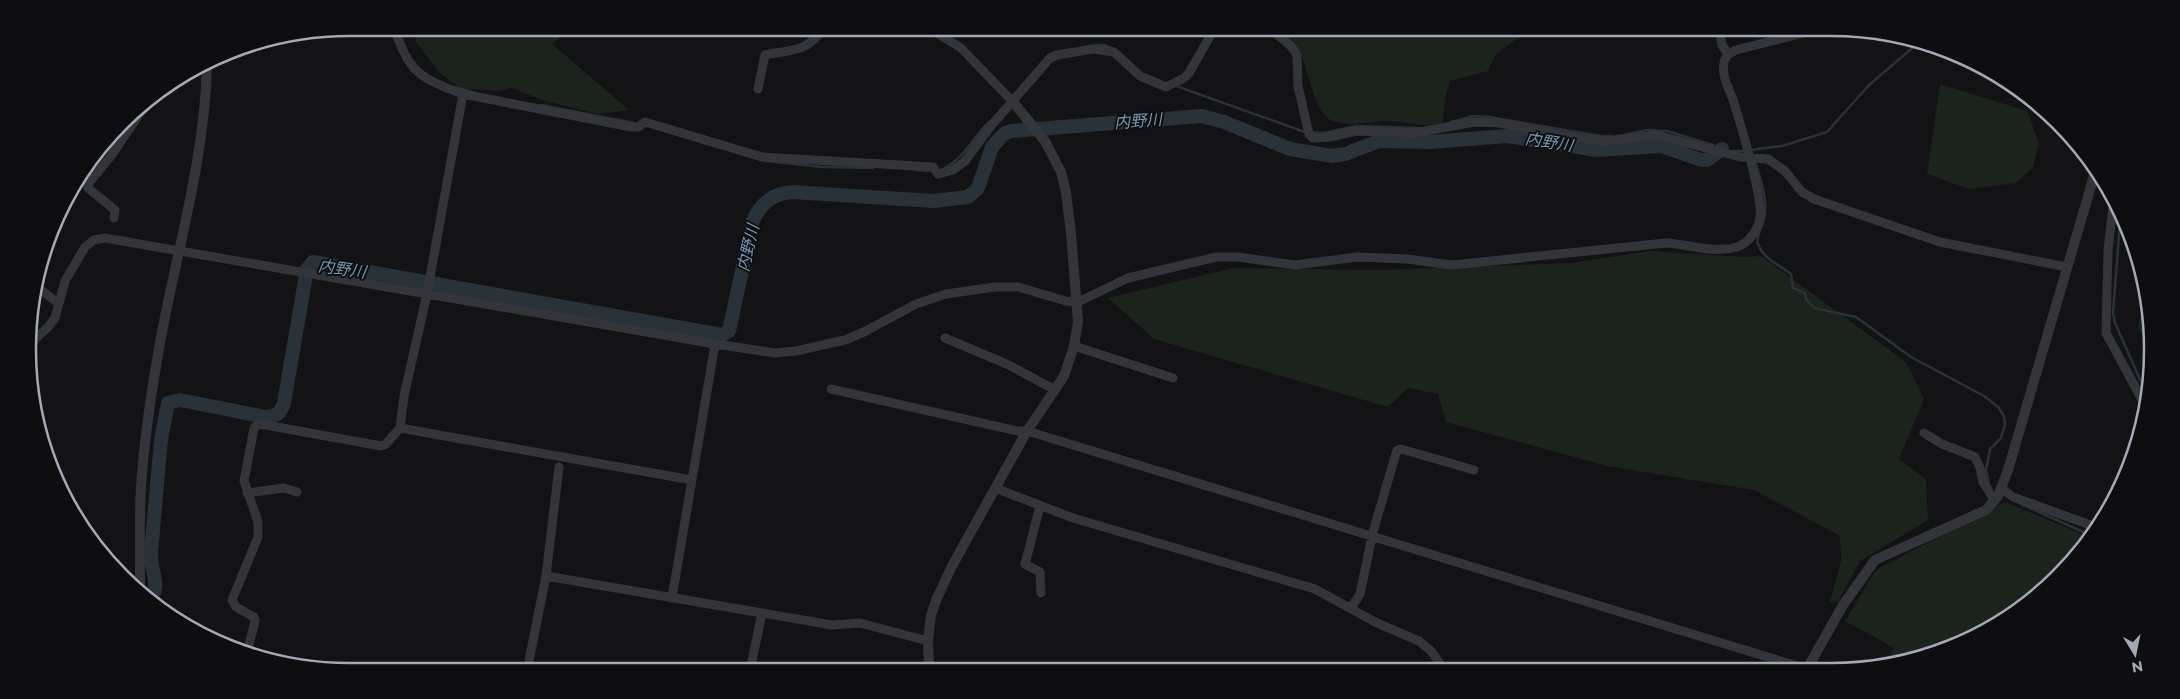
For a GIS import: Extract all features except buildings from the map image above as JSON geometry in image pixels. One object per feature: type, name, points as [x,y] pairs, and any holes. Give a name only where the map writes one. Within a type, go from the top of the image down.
[{"type":"street","points":[[397,36],[406,58],[418,74],[463,94],[635,128],[645,122],[762,157],[933,167],[938,174],[953,170],[965,161],[984,134],[1050,58],[1057,55],[1093,49],[1114,52],[1140,76],[1166,87],[1184,78],[1194,66],[1210,36]]},
{"type":"street","points":[[758,89],[765,55],[799,50],[814,41],[818,36]]},
{"type":"street","points":[[929,663],[928,641],[937,598],[952,566],[1027,430],[1064,376],[1074,346],[1078,322],[1078,302],[1066,192],[1061,172],[1045,141],[1013,102],[961,48],[942,36]]},
{"type":"street","points":[[1279,36],[1291,46],[1297,55],[1299,93],[1309,134],[1313,138],[1330,137],[1355,131],[1415,133],[1467,123],[1484,122],[1500,123],[1560,135],[1604,141],[1657,135],[1730,155],[1768,159],[1784,172],[1802,192],[1820,202],[1883,221],[1940,242],[2067,267]]},
{"type":"street","points":[[1720,36],[1722,45],[1728,54]]},
{"type":"street","points":[[37,338],[55,318],[65,281],[85,247],[94,240],[110,238],[775,353],[796,352],[845,340],[927,298],[995,287],[1018,287],[1066,301],[1078,302],[1128,278],[1216,257],[1238,257],[1294,265],[1357,257],[1407,259],[1452,266],[1666,243],[1699,249],[1731,248],[1750,238],[1756,229],[1760,215],[1757,191],[1724,73],[1724,62],[1728,54],[1747,47],[1791,36]]},
{"type":"street","points":[[140,582],[141,487],[148,424],[161,337],[181,250],[203,119],[206,71]]},
{"type":"street","points":[[249,646],[255,621],[254,617],[236,607],[232,600],[258,537],[258,522],[244,481],[253,431],[258,424],[381,446],[400,428],[404,396],[427,294],[463,94]]},
{"type":"street","points":[[114,218],[116,210],[88,188],[88,182],[111,156],[133,123]]},
{"type":"street","points":[[1810,663],[1843,605],[1875,560],[1986,510],[1995,501],[2001,488],[2093,179]]},
{"type":"street","points":[[2112,213],[2108,250],[2106,333],[2140,396]]},
{"type":"street","points":[[42,291],[58,303]]},
{"type":"street","points":[[945,338],[1009,365],[1055,390]]},
{"type":"street","points":[[672,598],[716,344]]},
{"type":"street","points":[[1074,346],[1173,378]]},
{"type":"street","points":[[831,389],[1018,431],[1027,430],[1791,663]]},
{"type":"street","points":[[400,428],[692,480]]},
{"type":"street","points":[[1924,433],[1942,444],[1975,457],[1985,487],[1995,501]]},
{"type":"street","points":[[1351,608],[1360,594],[1373,536],[1397,450],[1401,448],[1474,470]]},
{"type":"street","points":[[529,663],[546,576],[559,467]]},
{"type":"street","points":[[247,493],[284,488],[297,492]]},
{"type":"street","points":[[995,488],[1040,506],[1109,529],[1315,589],[1377,623],[1419,640],[1431,651],[1439,663]]},
{"type":"street","points":[[2001,488],[2013,497],[2090,526]]},
{"type":"street","points":[[1040,506],[1025,564],[1040,572],[1041,593]]},
{"type":"street","points":[[546,576],[832,625],[860,623],[928,641]]},
{"type":"street","points":[[752,663],[762,613]]},
{"type":"shaded area","points":[[417,36],[562,36],[552,44],[629,110],[598,114],[542,100],[512,88],[497,91],[460,88],[441,74],[415,41]]},
{"type":"shaded area","points":[[1285,36],[1521,36],[1495,55],[1488,71],[1450,81],[1445,99],[1443,123],[1429,125],[1393,121],[1346,124],[1333,121],[1327,117],[1317,102],[1305,64],[1298,49]]},
{"type":"shaded area","points":[[1940,84],[2027,111],[2039,143],[2033,167],[2016,183],[1969,189],[1927,174]]},
{"type":"shaded area","points":[[1650,251],[1744,257],[1761,256],[1906,362],[1924,399],[1899,459],[1926,479],[1928,520],[1860,561],[1838,602],[1830,602],[1841,561],[1840,536],[1754,490],[1607,466],[1446,422],[1438,394],[1408,388],[1388,407],[1154,339],[1108,298],[1233,268],[1379,270],[1571,263]]},
{"type":"shaded area","points":[[2141,312],[2143,337],[2138,328]]},
{"type":"shaded area","points":[[2005,502],[2083,535],[2052,571],[2005,610],[1950,639],[1892,657],[1886,658],[1894,648],[1845,621],[1876,570]]},
{"type":"waterway","points":[[1096,45],[1104,45],[1114,49]]},
{"type":"waterway","points":[[1750,150],[1782,146],[1827,132],[1869,85],[1913,47]]},
{"type":"waterway","points":[[1176,86],[1305,132],[1324,133],[1356,126],[1419,128]]},
{"type":"waterway","points":[[456,87],[472,92]]},
{"type":"waterway","points":[[541,105],[634,123]]},
{"type":"waterway","name":"内野川","points":[[154,594],[155,582],[151,553],[161,440],[168,403],[180,400],[266,417],[280,412],[284,403],[307,269],[313,262],[722,335],[729,331],[753,220],[769,200],[779,194],[792,192],[934,201],[968,197],[978,188],[992,147],[1004,134],[1011,131],[1202,116],[1224,122],[1290,149],[1332,156],[1345,154],[1379,141],[1430,142],[1507,136],[1597,150],[1661,146],[1701,160],[1707,160],[1722,149]]},
{"type":"waterway","points":[[1451,122],[1474,116],[1489,117],[1601,136],[1611,136]]},
{"type":"waterway","points":[[945,168],[963,153],[989,122]]},
{"type":"waterway","points":[[1624,135],[1647,130],[1667,131],[1713,145]]},
{"type":"waterway","points":[[1732,151],[1744,151]]},
{"type":"waterway","points":[[766,161],[821,167],[873,168]]},
{"type":"waterway","points":[[1755,161],[1765,201],[1765,218],[1757,241],[1760,249],[1768,258],[1791,274],[1793,288],[1805,293],[1806,299],[1814,308],[1856,317],[1911,357],[1984,396],[1998,407],[2004,416],[2005,425],[2001,438],[1990,449],[1986,470],[1989,484]]},
{"type":"waterway","points":[[916,170],[933,171]]},
{"type":"waterway","points":[[2119,229],[2113,313],[2115,323],[2142,383]]},
{"type":"waterway","points":[[2021,504],[2085,533]]}]
